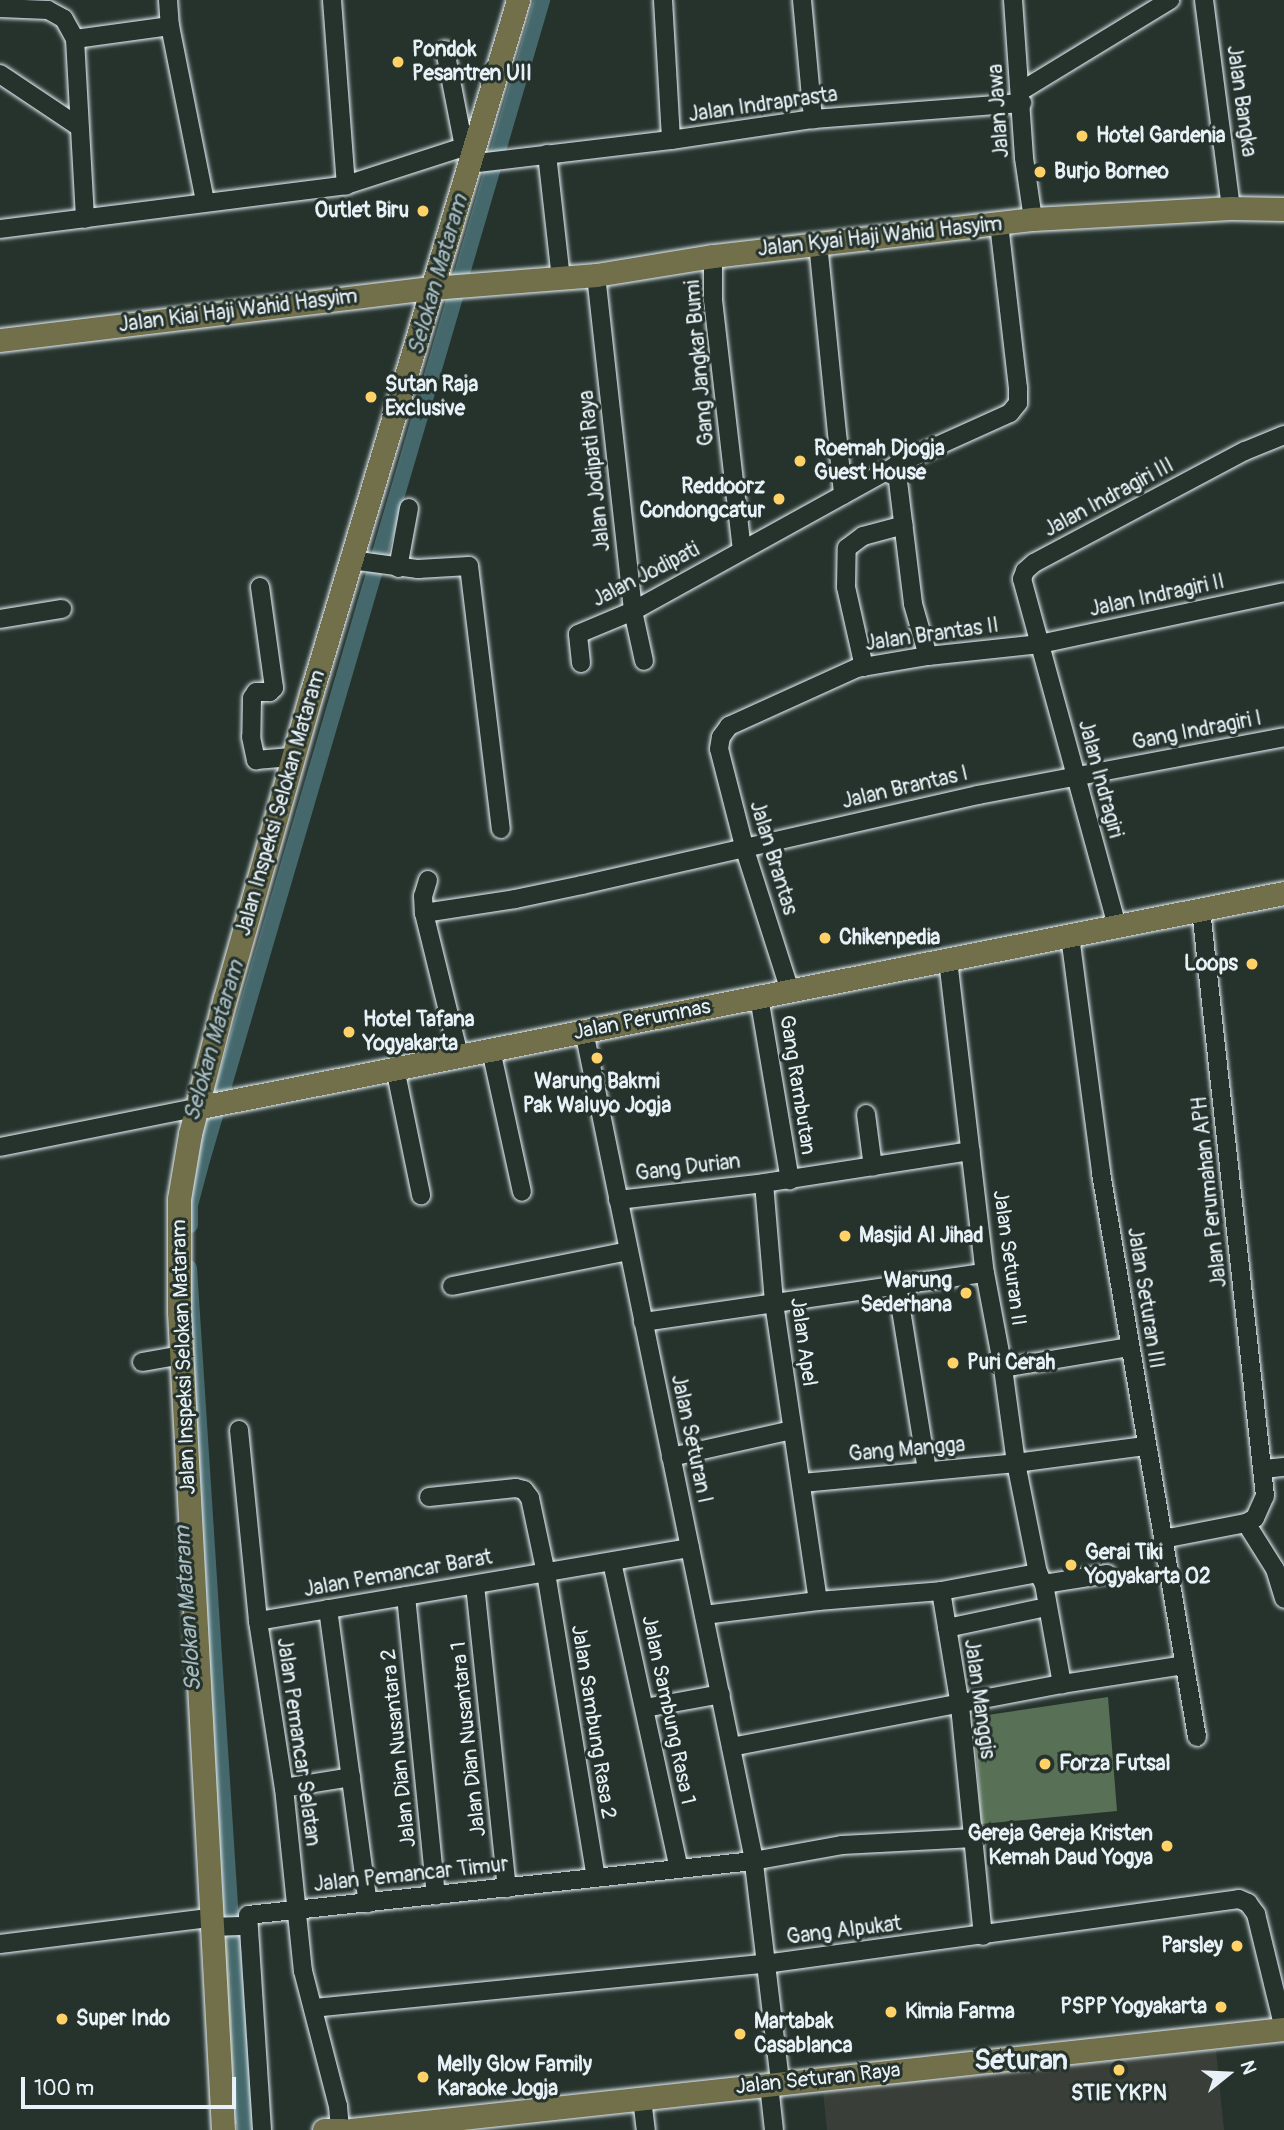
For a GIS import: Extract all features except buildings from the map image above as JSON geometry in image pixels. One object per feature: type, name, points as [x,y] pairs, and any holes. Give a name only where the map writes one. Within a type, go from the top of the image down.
[{"type":"main road","name":"Jalan Inspeksi Selokan Mataram","points":[[223,2130],[215,1924],[181,1355],[177,1266],[178,1199],[205,1106],[294,757],[359,561],[439,288],[473,155],[518,0]]},
{"type":"main road","name":"Jalan Kyai Haji Wahid Hasyim","points":[[474,287],[596,275],[713,256],[1033,219],[1231,208],[1284,209]]},
{"type":"main road","name":"Jalan Kiai Haji Wahid Hasyim","points":[[0,340],[439,288],[474,287]]},
{"type":"main road","name":"Jalan Perumnas","points":[[205,1106],[1284,893]]},
{"type":"main road","name":"Jalan Seturan Raya","points":[[340,2130],[1284,2029]]},
{"type":"street","points":[[168,0],[170,26],[205,201]]},
{"type":"street","points":[[332,0],[346,185]]},
{"type":"street","points":[[663,0],[671,140]]},
{"type":"street","points":[[802,0],[813,119]]},
{"type":"street","name":"Jalan Jawa","points":[[1013,0],[1024,158],[1033,219]]},
{"type":"street","points":[[1021,97],[1170,0]]},
{"type":"street","name":"Jalan Bangka","points":[[1204,0],[1231,208]]},
{"type":"street","points":[[0,8],[48,10],[64,19],[75,39],[85,219]]},
{"type":"street","points":[[75,39],[170,26]]},
{"type":"street","points":[[445,50],[473,155]]},
{"type":"street","points":[[0,74],[78,126]]},
{"type":"street","name":"Jalan Indraprasta","points":[[0,229],[346,185],[473,155],[510,158],[671,140],[813,119],[1021,97]]},
{"type":"street","points":[[547,154],[561,278]]},
{"type":"street","name":"Jalan Jodipati","points":[[581,663],[578,634],[633,611],[897,465],[1010,413],[1018,403],[999,223]]},
{"type":"street","points":[[818,243],[843,495]]},
{"type":"street","name":"Gang Jangkar Bumi","points":[[713,256],[713,300],[742,550]]},
{"type":"street","name":"Jalan Jodipati Raya","points":[[596,275],[633,611],[644,661]]},
{"type":"street","name":"Jalan Indragiri III","points":[[1040,644],[1022,579],[1025,571],[1245,451],[1284,435]]},
{"type":"street","points":[[897,465],[913,604],[928,656]]},
{"type":"street","points":[[394,567],[409,508]]},
{"type":"street","points":[[864,667],[846,587],[847,548],[863,536],[904,524]]},
{"type":"street","points":[[359,561],[394,567],[469,566],[502,829]]},
{"type":"street","points":[[260,587],[274,688],[270,692],[256,692],[252,698],[251,737],[257,760],[294,757]]},
{"type":"street","name":"Jalan Indragiri II","points":[[1040,644],[1284,592]]},
{"type":"street","points":[[0,619],[62,609]]},
{"type":"street","name":"Jalan Brantas II","points":[[721,737],[729,726],[864,667],[928,656],[1040,644]]},
{"type":"street","name":"Jalan Indragiri","points":[[1040,644],[1117,926]]},
{"type":"street","name":"Jalan Brantas","points":[[721,737],[719,749],[745,850],[790,990]]},
{"type":"street","name":"Gang Indragiri I","points":[[1077,778],[1284,737]]},
{"type":"street","name":"Jalan Brantas I","points":[[424,913],[515,899],[745,850],[888,814],[1077,778]]},
{"type":"street","points":[[428,880],[423,895],[424,913],[460,1056]]},
{"type":"street","name":"Jalan Perumahan APH","points":[[1201,910],[1264,1469],[1265,1496],[1261,1508],[1246,1523]]},
{"type":"street","name":"Jalan Seturan III","points":[[1070,936],[1101,1173],[1145,1446],[1197,1737]]},
{"type":"street","name":"Jalan Seturan II","points":[[947,960],[985,1273],[1003,1368],[1016,1463],[1062,1684]]},
{"type":"street","name":"Gang Rambutan","points":[[759,997],[790,1180]]},
{"type":"street","name":"Jalan Seturan I","points":[[584,1031],[753,1858]]},
{"type":"street","points":[[491,1049],[522,1192]]},
{"type":"street","points":[[396,1068],[421,1195]]},
{"type":"street","name":"Jalan Perumnas","points":[[0,1147],[205,1106]]},
{"type":"street","points":[[866,1114],[873,1167]]},
{"type":"street","points":[[764,1182],[971,1151]]},
{"type":"street","name":"Gang Durian","points":[[618,1200],[764,1182]]},
{"type":"street","name":"Jalan Apel","points":[[764,1182],[774,1302],[818,1601]]},
{"type":"street","points":[[452,1286],[629,1251]]},
{"type":"street","points":[[643,1322],[985,1273]]},
{"type":"street","points":[[897,1285],[927,1470]]},
{"type":"street","points":[[1003,1368],[1130,1347]]},
{"type":"street","points":[[142,1362],[181,1355]]},
{"type":"street","name":"Jalan Pemancar Selatan","points":[[239,1430],[258,1621],[284,1787],[297,1911]]},
{"type":"street","points":[[671,1457],[792,1430]]},
{"type":"street","name":"Gang Mangga","points":[[802,1483],[1016,1463],[1145,1446]]},
{"type":"street","points":[[1264,1469],[1284,1467]]},
{"type":"street","points":[[429,1497],[524,1490],[530,1498],[546,1573]]},
{"type":"street","points":[[1163,1539],[1246,1523],[1279,1567],[1284,1599]]},
{"type":"street","name":"Jalan Pemancar Barat","points":[[258,1621],[690,1548]]},
{"type":"street","name":"Jalan Sambung Rasa 1","points":[[612,1562],[679,1869]]},
{"type":"street","name":"Jalan Sambung Rasa 2","points":[[546,1573],[596,1878]]},
{"type":"street","points":[[704,1615],[818,1601],[1107,1574]]},
{"type":"street","name":"Jalan Dian Nusantara 1","points":[[475,1585],[507,1888]]},
{"type":"street","name":"Jalan Manggis","points":[[941,1591],[960,1706],[983,1936]]},
{"type":"street","name":"Jalan Dian Nusantara 2","points":[[406,1596],[436,1895]]},
{"type":"street","points":[[328,1609],[368,1903]]},
{"type":"street","points":[[947,1628],[1037,1609]]},
{"type":"street","points":[[731,1747],[960,1706],[1062,1684],[1185,1665]]},
{"type":"street","points":[[645,1708],[721,1694]]},
{"type":"street","points":[[284,1787],[351,1776]]},
{"type":"street","name":"Jalan Pemancar Timur","points":[[340,2130],[303,1971],[297,1911],[679,1869],[842,1845],[974,1838]]},
{"type":"street","points":[[753,1858],[765,1964],[775,2130]]},
{"type":"street","name":"Gang Alpukat","points":[[313,2008],[765,1964],[983,1936],[1128,1912],[1239,1899],[1248,1903],[1256,1914],[1284,2029]]},
{"type":"street","points":[[262,2130],[246,1926],[248,1915],[297,1911]]},
{"type":"street","points":[[0,1944],[215,1924],[246,1926]]},
{"type":"street","points":[[642,2099],[646,2130]]},
{"type":"shaded area","name":"STIE YKPN","points":[[1216,2050],[1224,2130],[827,2130],[823,2091]]},
{"type":"green space","name":"Forza Futsal","points":[[1108,1697],[1117,1811],[981,1824],[974,1717]]},
{"type":"green space","points":[[228,1933],[237,2124],[230,2125],[219,1934]]},
{"type":"water","points":[[228,1933],[241,1933],[253,2123],[237,2124]]},
{"type":"waterway","name":"Selokan Mataram","points":[[190,1225],[190,1205],[202,1160],[542,0]]},
{"type":"waterway","name":"Selokan Mataram","points":[[189,1268],[232,1937]]},
{"type":"waterway","name":"Selokan Mataram","points":[[243,2103],[245,2130]]},
{"type":"place","name":"Pondok Pesantren UII","points":[[398,62]]},
{"type":"place","name":"Hotel Gardenia","points":[[1082,136]]},
{"type":"place","name":"Burjo Borneo","points":[[1040,172]]},
{"type":"place","name":"Outlet Biru","points":[[423,211]]},
{"type":"place","name":"Sutan Raja Exclusive","points":[[371,397]]},
{"type":"place","name":"Roemah Djogja Guest House","points":[[800,461]]},
{"type":"place","name":"Reddoorz Condongcatur","points":[[779,499]]},
{"type":"place","name":"Chikenpedia","points":[[825,938]]},
{"type":"place","name":"Loops","points":[[1252,964]]},
{"type":"place","name":"Hotel Tafana Yogyakarta","points":[[349,1032]]},
{"type":"place","name":"Warung Bakmi Pak Waluyo Jogja","points":[[597,1058]]},
{"type":"place","name":"Masjid Al Jihad","points":[[845,1236]]},
{"type":"place","name":"Warung Sederhana","points":[[966,1293]]},
{"type":"place","name":"Puri Cerah","points":[[953,1363]]},
{"type":"place","name":"Gerai Tiki Yogyakarta 02","points":[[1071,1565]]},
{"type":"place","name":"Forza Futsal","points":[[1045,1764]]},
{"type":"place","name":"Gereja Gereja Kristen Kemah Daud Yogya","points":[[1167,1846]]},
{"type":"place","name":"Parsley","points":[[1237,1946]]},
{"type":"place","name":"PSPP Yogyakarta","points":[[1221,2007]]},
{"type":"place","name":"Kimia Farma","points":[[891,2012]]},
{"type":"place","name":"Super Indo","points":[[62,2019]]},
{"type":"place","name":"Martabak Casablanca","points":[[740,2034]]},
{"type":"place","name":"STIE YKPN","points":[[1119,2070]]},
{"type":"place","name":"Melly Glow Family Karaoke Jogja","points":[[423,2077]]},
{"type":"district","name":"Seturan","points":[[1021,2061]]}]
